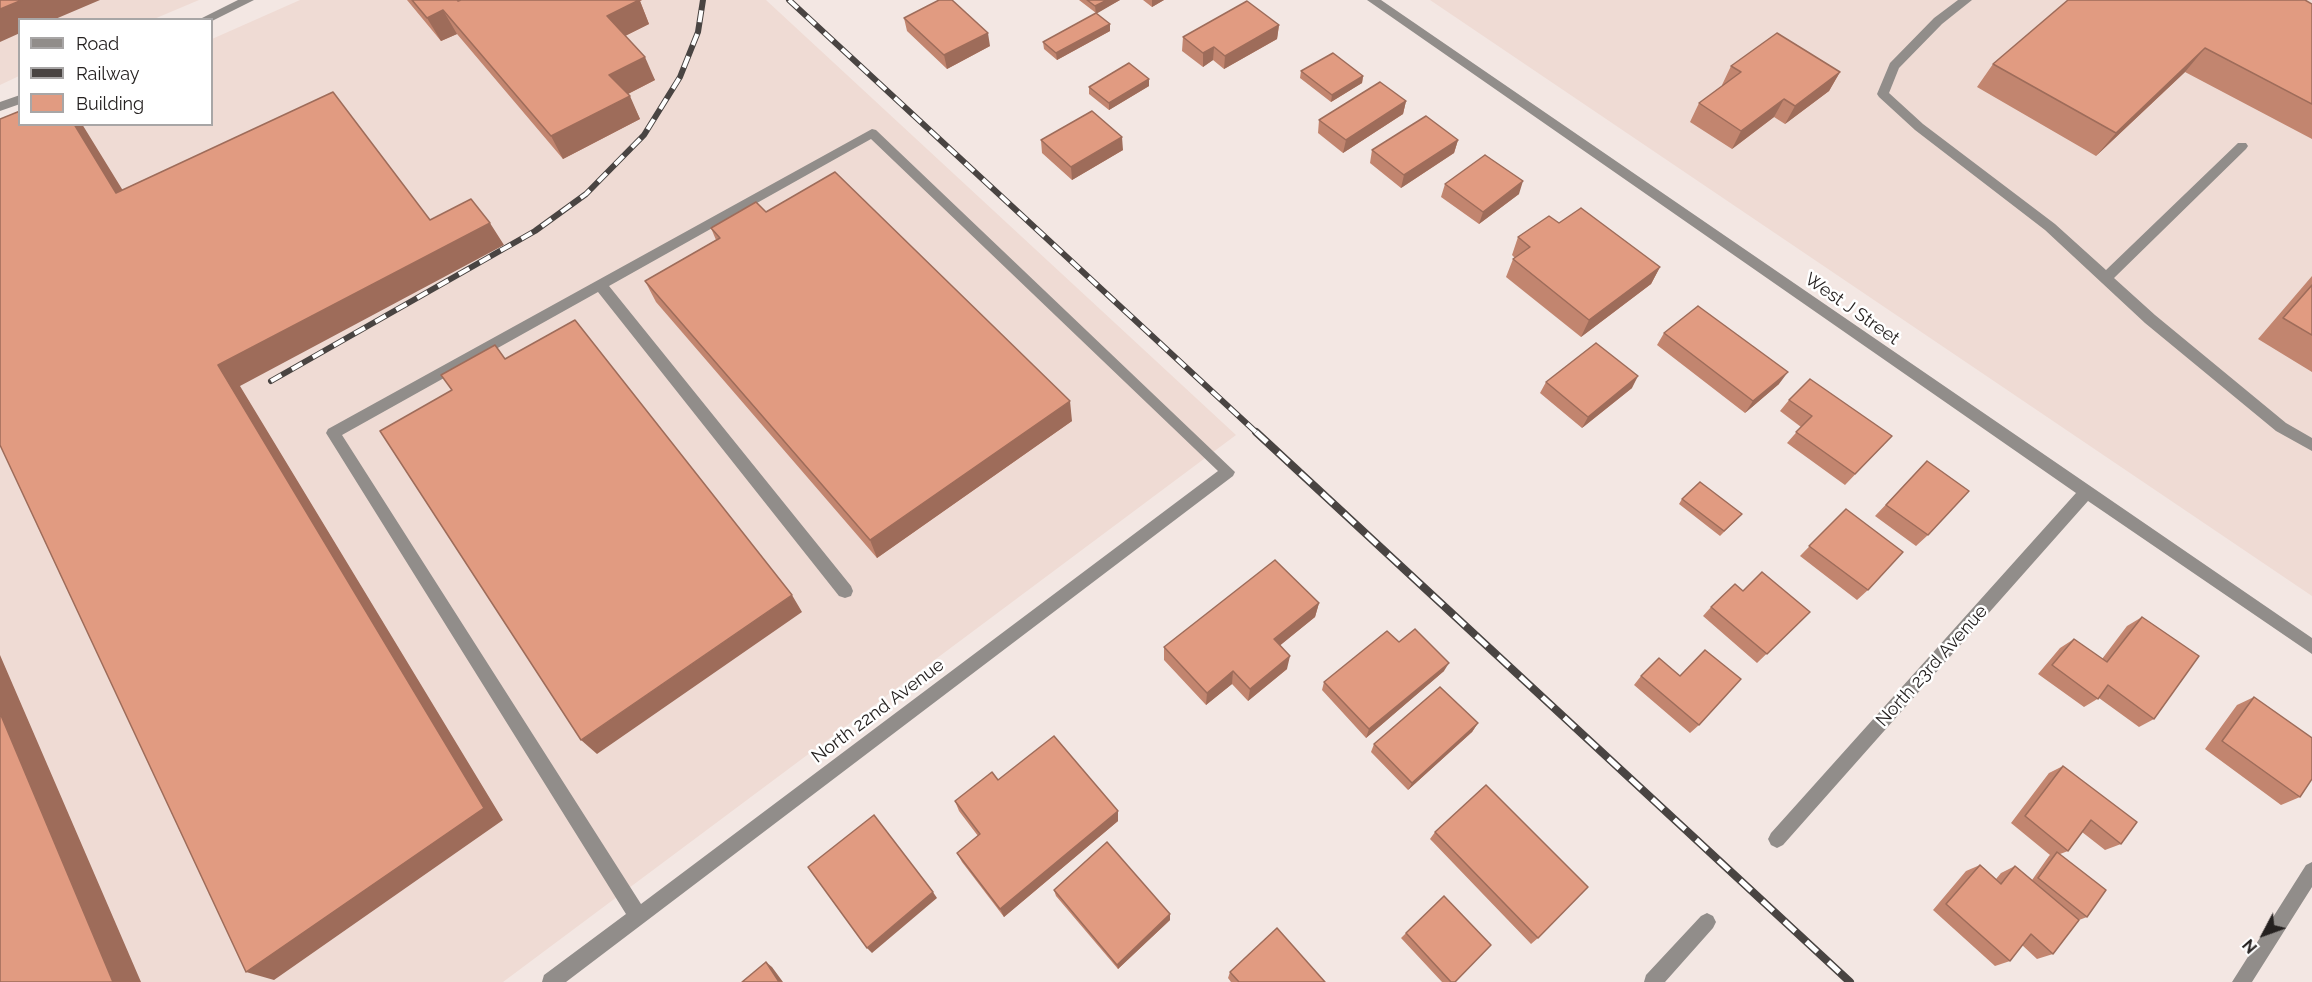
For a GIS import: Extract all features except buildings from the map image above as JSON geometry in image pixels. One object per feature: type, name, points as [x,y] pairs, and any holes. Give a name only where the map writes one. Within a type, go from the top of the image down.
[{"type":"street","points":[[208,18],[248,0]]},
{"type":"street","name":"West J Street","points":[[1373,0],[2312,647]]},
{"type":"street","points":[[1966,0],[1938,21],[1894,66],[1883,94],[1919,127],[2050,228],[2150,319],[2281,427],[2312,445]]},
{"type":"street","points":[[0,107],[18,100]]},
{"type":"street","name":"North 22nd Avenue","points":[[551,982],[1228,472],[872,133],[600,285]]},
{"type":"street","points":[[2105,279],[2242,146]]},
{"type":"street","points":[[638,916],[333,433],[600,285],[845,591]]},
{"type":"street","name":"North 23rd Avenue","points":[[1778,839],[2086,492]]},
{"type":"street","points":[[2241,982],[2312,871]]},
{"type":"street","points":[[1653,982],[1707,922]]},
{"type":"shaded area","points":[[0,0],[199,0],[156,18],[18,18],[18,76],[0,85]]},
{"type":"shaded area","points":[[300,0],[766,0],[1236,435],[503,982],[0,982],[0,131],[18,125],[213,126],[213,39]]},
{"type":"shaded area","points":[[1430,0],[2312,0],[2312,596]]},
{"type":"railway","points":[[271,381],[535,231],[586,194],[644,135],[680,77],[698,32],[703,0]]},
{"type":"railway","points":[[789,0],[1257,433]]},
{"type":"railway","points":[[1256,432],[1850,982]]}]
